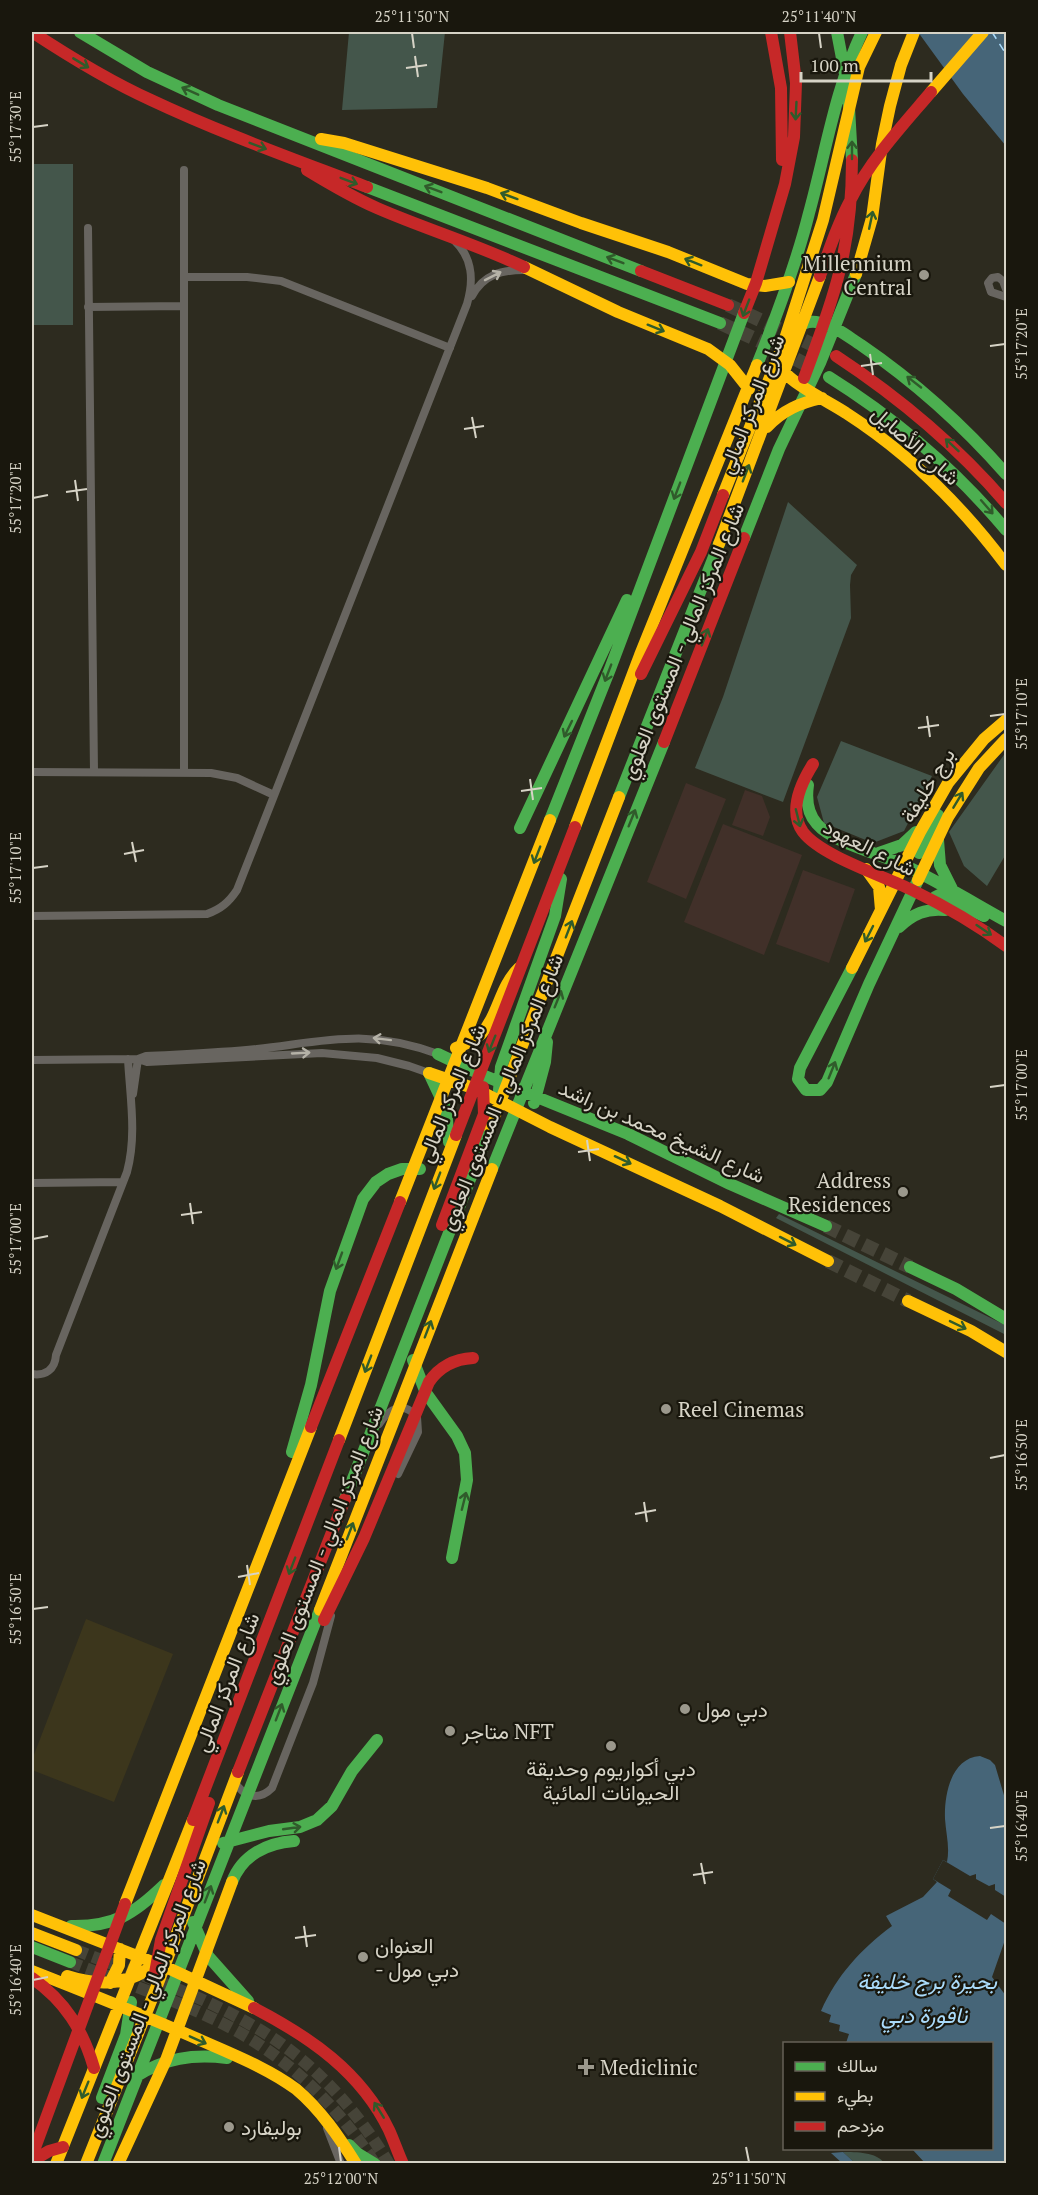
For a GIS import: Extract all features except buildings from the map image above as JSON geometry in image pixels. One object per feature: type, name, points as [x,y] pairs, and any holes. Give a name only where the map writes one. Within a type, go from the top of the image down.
[{"type":"main road","points":[[32,32],[89,68],[151,102],[236,138],[720,323]]},
{"type":"main road","points":[[80,32],[151,74],[302,138],[728,305]]},
{"type":"main road","points":[[771,32],[779,70],[781,99],[780,199]]},
{"type":"main road","points":[[32,2156],[93,1988],[285,1494],[610,669],[766,253],[791,154],[795,119],[796,83],[790,32]]},
{"type":"main road","points":[[779,449],[832,296],[841,265],[850,209],[852,116],[837,32]]},
{"type":"main road","name":"شارع المركز المالي","points":[[56,2163],[222,1748],[447,1156],[466,1110],[479,1090],[480,1074],[671,578],[749,389],[789,282],[807,222],[831,120],[862,32]]},
{"type":"main road","points":[[611,735],[694,568],[784,342],[801,308],[859,67],[876,32]]},
{"type":"main road","name":"شارع المركز المالي - المستوى العلوي","points":[[103,2163],[546,1030],[670,726],[779,449],[820,363],[861,260],[874,208],[882,144],[890,106],[915,32]]},
{"type":"main road","name":"شارع المركز المالي","points":[[507,1069],[528,1032],[785,372],[802,324],[801,308],[830,248],[843,214],[860,182],[912,114],[983,32]]},
{"type":"main road","points":[[302,138],[344,143],[456,178],[656,248],[747,284],[765,286],[789,282]]},
{"type":"main road","points":[[294,160],[322,181],[347,194],[531,270],[618,312],[708,350],[730,365],[749,389]]},
{"type":"main road","points":[[830,248],[832,301],[845,334]]},
{"type":"main road","name":"شارع الأصايل","points":[[802,324],[817,322],[845,334],[898,370],[958,421],[1006,474]]},
{"type":"main road","points":[[785,372],[784,342],[802,324]]},
{"type":"main road","name":"شارع الأصايل","points":[[836,356],[885,389],[932,426],[975,467],[1006,503]]},
{"type":"main road","name":"شارع الأصايل","points":[[785,372],[794,381],[866,426],[919,470],[976,528],[1006,565]]},
{"type":"main road","name":"شارع الأصايل","points":[[829,377],[880,410],[929,448],[973,491],[1006,530]]},
{"type":"main road","points":[[763,430],[784,410],[822,398]]},
{"type":"main road","points":[[520,828],[585,693],[622,609],[649,564]]},
{"type":"main road","name":"برج خليفة","points":[[892,934],[827,1082],[820,1090],[809,1092],[800,1084],[798,1073],[896,882],[912,869],[923,825],[958,767],[984,738],[1006,720]]},
{"type":"main road","points":[[912,869],[940,833],[957,801],[979,768],[1006,739]]},
{"type":"main road","name":"شارع العهود","points":[[1006,921],[912,869],[879,853],[828,834],[814,822],[806,805],[813,764],[804,779],[797,800],[796,813],[799,826],[806,836],[816,845],[913,890],[1006,946]]},
{"type":"main road","points":[[892,934],[913,890],[912,869],[951,787],[958,767]]},
{"type":"main road","points":[[879,853],[902,845],[923,825]]},
{"type":"main road","points":[[940,833],[938,849],[940,865],[946,880],[955,892]]},
{"type":"main road","points":[[501,1101],[507,1069],[555,916],[562,862]]},
{"type":"main road","points":[[865,868],[879,887],[881,911]]},
{"type":"main road","points":[[936,903],[934,899],[939,895],[1006,927]]},
{"type":"main road","points":[[892,934],[909,917],[920,910],[949,910]]},
{"type":"main road","points":[[438,1054],[457,1048],[484,1032],[505,983],[523,965]]},
{"type":"main road","points":[[534,1103],[546,1054],[546,1030]]},
{"type":"main road","points":[[528,1032],[527,1067],[529,1075],[556,1104]]},
{"type":"main road","name":"شارع الشيخ محمد بن راشد","points":[[438,1054],[480,1074],[628,1134],[756,1209],[828,1261]]},
{"type":"main road","points":[[429,1073],[446,1109],[449,1137],[447,1156]]},
{"type":"main road","name":"شارع الشيخ محمد بن راشد","points":[[429,1073],[479,1090],[550,1126],[756,1209],[826,1226]]},
{"type":"main road","points":[[418,1310],[421,1283],[484,1114],[479,1090]]},
{"type":"main road","name":"شارع المركز المالي","points":[[86,2163],[155,1991],[166,1944],[176,1936],[202,1863],[501,1101]]},
{"type":"main road","points":[[466,1110],[479,1107],[484,1114]]},
{"type":"main road","points":[[477,1164],[510,1127],[523,1123],[550,1126]]},
{"type":"main road","points":[[285,1494],[289,1459],[307,1400],[328,1298],[339,1260],[363,1199],[371,1187],[388,1174],[410,1168],[424,1169]]},
{"type":"main road","points":[[910,1267],[956,1289],[1006,1319]]},
{"type":"main road","points":[[908,1300],[971,1331],[1006,1352]]},
{"type":"main road","points":[[410,1331],[412,1359],[419,1377],[432,1403],[458,1438],[465,1454],[468,1485],[453,1541],[452,1558]]},
{"type":"main road","points":[[300,1659],[326,1616],[354,1560],[429,1382],[446,1365],[457,1360],[473,1358]]},
{"type":"main road","points":[[202,1863],[213,1849],[226,1842],[269,1831],[300,1827],[317,1820],[332,1806],[352,1771],[377,1740]]},
{"type":"main road","points":[[166,1944],[221,1767],[222,1748]]},
{"type":"main road","points":[[118,2163],[165,2060],[234,1878],[247,1858],[267,1846],[281,1841],[294,1841]]},
{"type":"main road","points":[[56,1924],[90,1927],[116,1922],[140,1908],[168,1881]]},
{"type":"main road","points":[[192,1894],[192,1917],[203,1949],[216,1968],[256,2008]]},
{"type":"main road","points":[[32,1915],[160,1965],[256,2008],[313,2040],[346,2068],[383,2115],[401,2163]]},
{"type":"main road","points":[[32,1933],[73,1956],[32,1947]]},
{"type":"main road","points":[[78,2163],[123,2042],[131,2011],[129,1981],[122,1949]]},
{"type":"main road","points":[[110,1983],[119,1965],[122,1949]]},
{"type":"main road","points":[[32,1963],[82,1981],[110,1983],[129,1981],[160,1965]]},
{"type":"main road","points":[[32,1971],[165,2025],[244,2060],[284,2081],[319,2112],[357,2153],[375,2163]]},
{"type":"main road","points":[[32,1978],[53,1993],[75,2020],[84,2036],[94,2068]]},
{"type":"main road","points":[[107,2036],[146,1997],[170,1985],[181,1986],[256,2008]]},
{"type":"main road","points":[[165,2025],[167,2004],[172,1994],[181,1986]]},
{"type":"main road","points":[[155,1991],[165,2025]]},
{"type":"main road","points":[[107,2036],[118,2030],[123,2034],[123,2042]]},
{"type":"main road","points":[[110,2102],[129,2081],[164,2061],[199,2055],[244,2060]]},
{"type":"main road","points":[[337,2133],[356,2163]]},
{"type":"main road","points":[[32,2161],[49,2151],[63,2147]]},
{"type":"street","points":[[184,170],[184,771]]},
{"type":"street","points":[[88,228],[94,772]]},
{"type":"street","points":[[32,916],[194,916],[220,909],[230,901],[237,890],[467,304],[471,290],[470,267],[461,247],[450,236]]},
{"type":"street","points":[[467,304],[482,282],[491,276],[501,271],[531,270]]},
{"type":"street","points":[[184,277],[247,277],[280,281],[450,348]]},
{"type":"street","points":[[1006,289],[1003,281],[998,277],[992,278],[988,283],[991,292],[1006,297]]},
{"type":"street","points":[[88,308],[184,306]]},
{"type":"street","points":[[32,772],[184,771],[224,775],[250,783],[274,795]]},
{"type":"street","points":[[138,1059],[146,1056],[243,1050],[360,1037],[404,1042],[438,1054]]},
{"type":"street","points":[[32,1060],[138,1059],[147,1062],[322,1053],[388,1060],[429,1073]]},
{"type":"street","points":[[32,1374],[43,1369],[56,1355],[123,1182],[131,1153],[132,1095],[128,1059]]},
{"type":"street","points":[[132,1095],[136,1082],[138,1059]]},
{"type":"street","points":[[32,1183],[123,1182]]},
{"type":"street","points":[[234,1781],[242,1792],[252,1796],[268,1792],[274,1783],[313,1683],[335,1606],[415,1439],[419,1425],[417,1417],[406,1408],[391,1409],[368,1442]]},
{"type":"street","points":[[319,2112],[341,2163]]},
{"type":"shaded area","points":[[686,783],[726,799],[686,899],[647,882]]},
{"type":"shaded area","points":[[745,790],[762,796],[770,817],[763,836],[732,825]]},
{"type":"shaded area","points":[[723,824],[802,855],[764,955],[684,922]]},
{"type":"shaded area","points":[[803,870],[855,889],[829,963],[776,944]]},
{"type":"shaded area","points":[[86,1619],[173,1654],[114,1802],[32,1770],[32,1760]]},
{"type":"green space","points":[[349,32],[445,32],[437,108],[342,110]]},
{"type":"green space","points":[[32,164],[73,164],[73,325],[32,325]]},
{"type":"green space","points":[[788,502],[857,565],[851,575],[851,618],[783,802],[695,768],[723,697]]},
{"type":"green space","points":[[841,741],[932,776],[904,831],[873,843],[824,823],[817,797]]},
{"type":"green space","points":[[1006,752],[1006,854],[987,886],[964,866],[949,832]]},
{"type":"green space","points":[[779,1214],[1003,1324],[1006,1327],[1006,1335],[776,1218]]},
{"type":"green space","points":[[843,2152],[871,2155],[881,2159],[884,2163],[855,2163]]},
{"type":"water","points":[[918,32],[1006,32],[1006,146],[963,94]]},
{"type":"water","name":"بحيرة برج خليفة","points":[[980,1756],[995,1765],[1006,1802],[1006,1937],[992,1977],[1006,1996],[1006,2163],[925,2163],[913,2150],[993,2150],[993,2042],[846,2042],[849,2034],[839,2031],[840,2025],[829,2022],[831,2015],[821,2011],[842,1974],[870,1944],[892,1926],[886,1916],[923,1897],[937,1882],[933,1879],[943,1860],[947,1862],[948,1856],[945,1809],[948,1789],[956,1770],[970,1758]]},
{"type":"water","points":[[843,2152],[855,2163],[842,2163],[831,2153]]},
{"type":"pier","points":[[943,1860],[970,1876],[976,1874],[976,1879],[989,1886],[995,1884],[995,1890],[1006,1897],[1006,1924],[991,1914],[987,1920],[948,1896],[951,1890],[933,1879]]},
{"type":"ferry route","points":[[992,32],[1006,54]]},
{"type":"tunnel","points":[[728,305],[824,350]]},
{"type":"tunnel","points":[[720,323],[818,371]]},
{"type":"tunnel","points":[[826,1226],[910,1267]]},
{"type":"tunnel","points":[[828,1261],[908,1301]]},
{"type":"tunnel","points":[[76,1950],[207,2002],[270,2036],[310,2067],[345,2102],[389,2164]]},
{"type":"tunnel","points":[[70,1962],[201,2013],[262,2047],[281,2060],[316,2091],[348,2126],[375,2164]]},
{"type":"traffic: fast","points":[[80,32],[147,72],[218,105],[641,271]]},
{"type":"traffic: fast","points":[[837,32],[848,90],[852,160]]},
{"type":"traffic: fast","points":[[757,365],[798,252],[838,98],[862,32]]},
{"type":"traffic: fast","points":[[367,187],[720,323]]},
{"type":"traffic: fast","points":[[744,538],[779,449],[820,363],[856,274]]},
{"type":"traffic: fast","points":[[550,820],[610,669],[744,313]]},
{"type":"traffic: fast","points":[[795,329],[807,322],[822,323],[840,331],[861,345],[938,405],[1006,474]]},
{"type":"traffic: fast","points":[[829,377],[878,410],[924,446],[966,486],[1006,530]]},
{"type":"traffic: fast","points":[[619,797],[719,544]]},
{"type":"traffic: fast","points":[[520,828],[627,600]]},
{"type":"traffic: fast","points":[[492,1169],[664,742]]},
{"type":"traffic: fast","points":[[808,785],[809,811],[824,831],[845,842],[904,865],[1006,921]]},
{"type":"traffic: fast","points":[[919,853],[938,815]]},
{"type":"traffic: fast","points":[[879,853],[902,845],[916,832]]},
{"type":"traffic: fast","points":[[938,840],[940,865],[952,889]]},
{"type":"traffic: fast","points":[[499,1090],[501,1067],[555,916],[561,879]]},
{"type":"traffic: fast","points":[[852,968],[800,1068],[798,1079],[806,1090],[820,1090],[827,1082],[869,984],[918,880]]},
{"type":"traffic: fast","points":[[936,903],[935,897],[939,895],[984,916]]},
{"type":"traffic: fast","points":[[899,927],[920,913],[945,910]]},
{"type":"traffic: fast","points":[[534,1103],[545,1062],[547,1042]]},
{"type":"traffic: fast","points":[[438,1054],[480,1074],[628,1134],[730,1184],[826,1226]]},
{"type":"traffic: fast","points":[[429,1073],[446,1109],[449,1142]]},
{"type":"traffic: fast","points":[[345,1499],[490,1128]]},
{"type":"traffic: fast","points":[[292,1452],[311,1385],[330,1291],[363,1199],[376,1182],[388,1174],[402,1169],[420,1169]]},
{"type":"traffic: fast","points":[[910,1267],[956,1289],[1006,1319]]},
{"type":"traffic: fast","points":[[413,1360],[426,1393],[457,1436],[465,1453],[467,1480],[452,1558]]},
{"type":"traffic: fast","points":[[103,2164],[320,1610]]},
{"type":"traffic: fast","points":[[223,1843],[269,1831],[300,1827],[317,1820],[332,1806],[352,1771],[377,1740]]},
{"type":"traffic: fast","points":[[232,1882],[242,1864],[257,1852],[274,1844],[294,1841]]},
{"type":"traffic: fast","points":[[71,1926],[99,1924],[122,1917],[143,1904],[164,1885]]},
{"type":"traffic: fast","points":[[193,1922],[208,1956],[248,2001]]},
{"type":"traffic: fast","points":[[32,1947],[70,1962]]},
{"type":"traffic: fast","points":[[102,2098],[126,2035],[131,2002]]},
{"type":"traffic: fast","points":[[135,2077],[157,2065],[179,2059],[227,2058]]},
{"type":"traffic: fast","points":[[349,2145],[375,2164]]},
{"type":"traffic: slow","points":[[723,495],[784,342],[823,220],[859,67],[876,32]]},
{"type":"traffic: slow","points":[[856,274],[872,218],[882,144],[890,106],[901,65],[914,32]]},
{"type":"traffic: slow","points":[[931,92],[983,32]]},
{"type":"traffic: slow","points":[[321,139],[344,143],[487,188],[668,252],[747,284],[765,286],[789,282]]},
{"type":"traffic: slow","points":[[524,267],[618,312],[708,349],[730,365],[749,389]]},
{"type":"traffic: slow","points":[[719,544],[820,276]]},
{"type":"traffic: slow","points":[[783,363],[789,377],[891,445],[933,482],[971,522],[1006,565]]},
{"type":"traffic: slow","points":[[575,827],[640,655],[757,365]]},
{"type":"traffic: slow","points":[[767,427],[792,408],[822,398]]},
{"type":"traffic: slow","points":[[852,968],[920,832],[948,783],[984,739],[1006,720]]},
{"type":"traffic: slow","points":[[918,880],[948,817],[979,768],[1006,739]]},
{"type":"traffic: slow","points":[[490,1128],[619,797]]},
{"type":"traffic: slow","points":[[400,1202],[550,820]]},
{"type":"traffic: slow","points":[[866,869],[879,887],[881,910]]},
{"type":"traffic: slow","points":[[456,1048],[475,1039],[487,1027],[507,984],[519,968]]},
{"type":"traffic: slow","points":[[429,1073],[476,1089],[550,1127],[720,1206],[828,1261]]},
{"type":"traffic: slow","points":[[339,1440],[456,1135]]},
{"type":"traffic: slow","points":[[320,1610],[492,1169]]},
{"type":"traffic: slow","points":[[908,1301],[971,1331],[1006,1352]]},
{"type":"traffic: slow","points":[[125,1904],[311,1427]]},
{"type":"traffic: slow","points":[[86,2164],[238,1772]]},
{"type":"traffic: slow","points":[[56,2164],[193,1820]]},
{"type":"traffic: slow","points":[[118,2164],[166,2060],[232,1882]]},
{"type":"traffic: slow","points":[[32,1915],[168,1968],[254,2008]]},
{"type":"traffic: slow","points":[[32,1933],[76,1950]]},
{"type":"traffic: slow","points":[[110,1983],[119,1965],[120,1949]]},
{"type":"traffic: slow","points":[[67,1976],[92,1982],[115,1982],[137,1975],[158,1962]]},
{"type":"traffic: slow","points":[[32,1971],[177,2030],[273,2074],[296,2089],[314,2106],[356,2164]]},
{"type":"traffic: jam","points":[[32,32],[90,68],[151,100],[231,135],[367,187]]},
{"type":"traffic: jam","points":[[771,32],[781,88],[782,160]]},
{"type":"traffic: jam","points":[[744,313],[756,283],[785,184],[794,137],[796,83],[790,32]]},
{"type":"traffic: jam","points":[[820,276],[846,208],[859,184],[888,143],[931,92]]},
{"type":"traffic: jam","points":[[804,378],[826,318],[841,266],[849,221],[852,160]]},
{"type":"traffic: jam","points":[[307,170],[377,208],[524,267]]},
{"type":"traffic: jam","points":[[641,271],[728,305]]},
{"type":"traffic: jam","points":[[836,356],[905,406],[947,442],[1006,503]]},
{"type":"traffic: jam","points":[[641,674],[701,552],[723,495]]},
{"type":"traffic: jam","points":[[664,742],[744,538]]},
{"type":"traffic: jam","points":[[813,764],[804,780],[796,806],[799,824],[812,841],[854,865],[936,902],[1006,946]]},
{"type":"traffic: jam","points":[[456,1135],[575,827]]},
{"type":"traffic: jam","points":[[442,1225],[484,1114],[483,1087]]},
{"type":"traffic: jam","points":[[311,1427],[400,1202]]},
{"type":"traffic: jam","points":[[324,1620],[364,1538],[429,1382],[448,1364],[473,1358]]},
{"type":"traffic: jam","points":[[193,1820],[339,1440]]},
{"type":"traffic: jam","points":[[238,1772],[345,1499]]},
{"type":"traffic: jam","points":[[155,1973],[161,1940],[209,1803]]},
{"type":"traffic: jam","points":[[32,2156],[125,1904]]},
{"type":"traffic: jam","points":[[32,1978],[54,1996],[71,2017],[90,2054],[94,2068]]},
{"type":"traffic: jam","points":[[254,2008],[314,2044],[349,2074],[377,2109],[389,2130],[403,2164]]},
{"type":"traffic: jam","points":[[32,2161],[49,2151],[63,2147]]},
{"type":"place","name":"Millennium Central","points":[[924,275]]},
{"type":"place","name":"Address Residences","points":[[903,1192]]},
{"type":"place","name":"Reel Cinemas","points":[[666,1409]]},
{"type":"place","name":"دبي مول","points":[[685,1709]]},
{"type":"place","name":"متاجر NFT","points":[[450,1731]]},
{"type":"place","name":"دبي أكواريوم وحديقة الحيوانات المائية","points":[[611,1746]]},
{"type":"place","name":"العنوان - دبي مول","points":[[363,1957]]},
{"type":"place","name":"Mediclinic","points":[[586,2067]]},
{"type":"place","name":"بوليفارد","points":[[229,2127]]},
{"type":"water label","name":"نافورة دبي","points":[[924,2014]]}]
